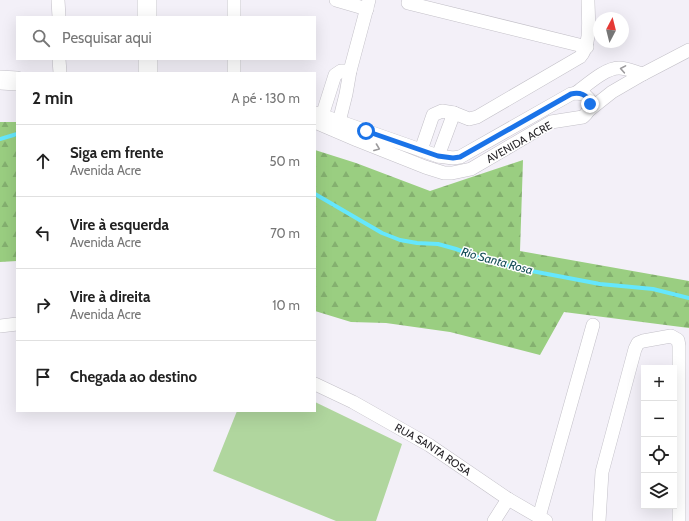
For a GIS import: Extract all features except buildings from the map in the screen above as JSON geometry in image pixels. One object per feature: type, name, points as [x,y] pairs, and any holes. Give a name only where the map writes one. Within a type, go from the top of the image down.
[{"type":"main road","points":[[147,0],[147,16]]},
{"type":"main road","points":[[148,60],[148,72]]},
{"type":"main road","points":[[0,80],[16,81]]},
{"type":"street","points":[[58,0],[59,16]]},
{"type":"street","points":[[234,0],[234,16]]},
{"type":"street","points":[[336,0],[368,4],[350,71],[339,122]]},
{"type":"street","points":[[420,150],[434,115],[442,111],[469,118],[477,117],[580,57],[587,47],[588,0]]},
{"type":"street","points":[[408,2],[587,47]]},
{"type":"street","name":"AVENIDA ACRE","points":[[317,117],[357,140],[425,167],[444,173],[452,173],[471,169],[551,122],[583,117],[588,111],[612,92],[689,50]]},
{"type":"street","points":[[60,60],[60,72]]},
{"type":"street","points":[[234,60],[234,72]]},
{"type":"street","points":[[612,92],[603,73],[615,68],[621,68],[643,74]]},
{"type":"street","points":[[317,117],[335,75],[341,71],[350,71]]},
{"type":"street","name":"AVENIDA ACRE","points":[[317,117],[339,122],[438,156],[453,158],[460,157],[571,94],[576,93],[603,73]]},
{"type":"street","points":[[576,93],[584,94],[589,99],[590,104],[588,111]]},
{"type":"street","points":[[438,156],[454,113]]},
{"type":"street","points":[[0,326],[16,324]]},
{"type":"street","points":[[543,519],[593,325]]},
{"type":"street","points":[[599,521],[602,472],[635,349],[638,343],[643,341],[671,336],[678,340],[679,346],[679,521]]},
{"type":"street","name":"RUA SANTA ROSA","points":[[316,384],[353,402],[429,445],[508,499],[543,519]]},
{"type":"street","points":[[494,521],[508,499]]},
{"type":"green space","points":[[0,122],[16,122],[16,261],[0,262]]},
{"type":"green space","points":[[316,150],[356,163],[430,191],[523,160],[520,251],[689,281],[689,328],[564,312],[540,355],[450,332],[386,323],[351,322],[316,311]]},
{"type":"green space","points":[[316,402],[402,444],[376,521],[336,521],[213,471],[237,412],[316,412]]},
{"type":"waterway","name":"Rio Santa Rosa","points":[[0,139],[16,134]]},
{"type":"waterway","name":"Rio Santa Rosa","points":[[316,195],[382,233],[400,240],[417,243],[438,244],[483,259],[521,269],[600,284],[653,289],[689,298]]},
{"type":"route","points":[[366,131],[438,156],[453,158],[460,157],[571,94],[584,94],[589,99],[590,104]]}]
